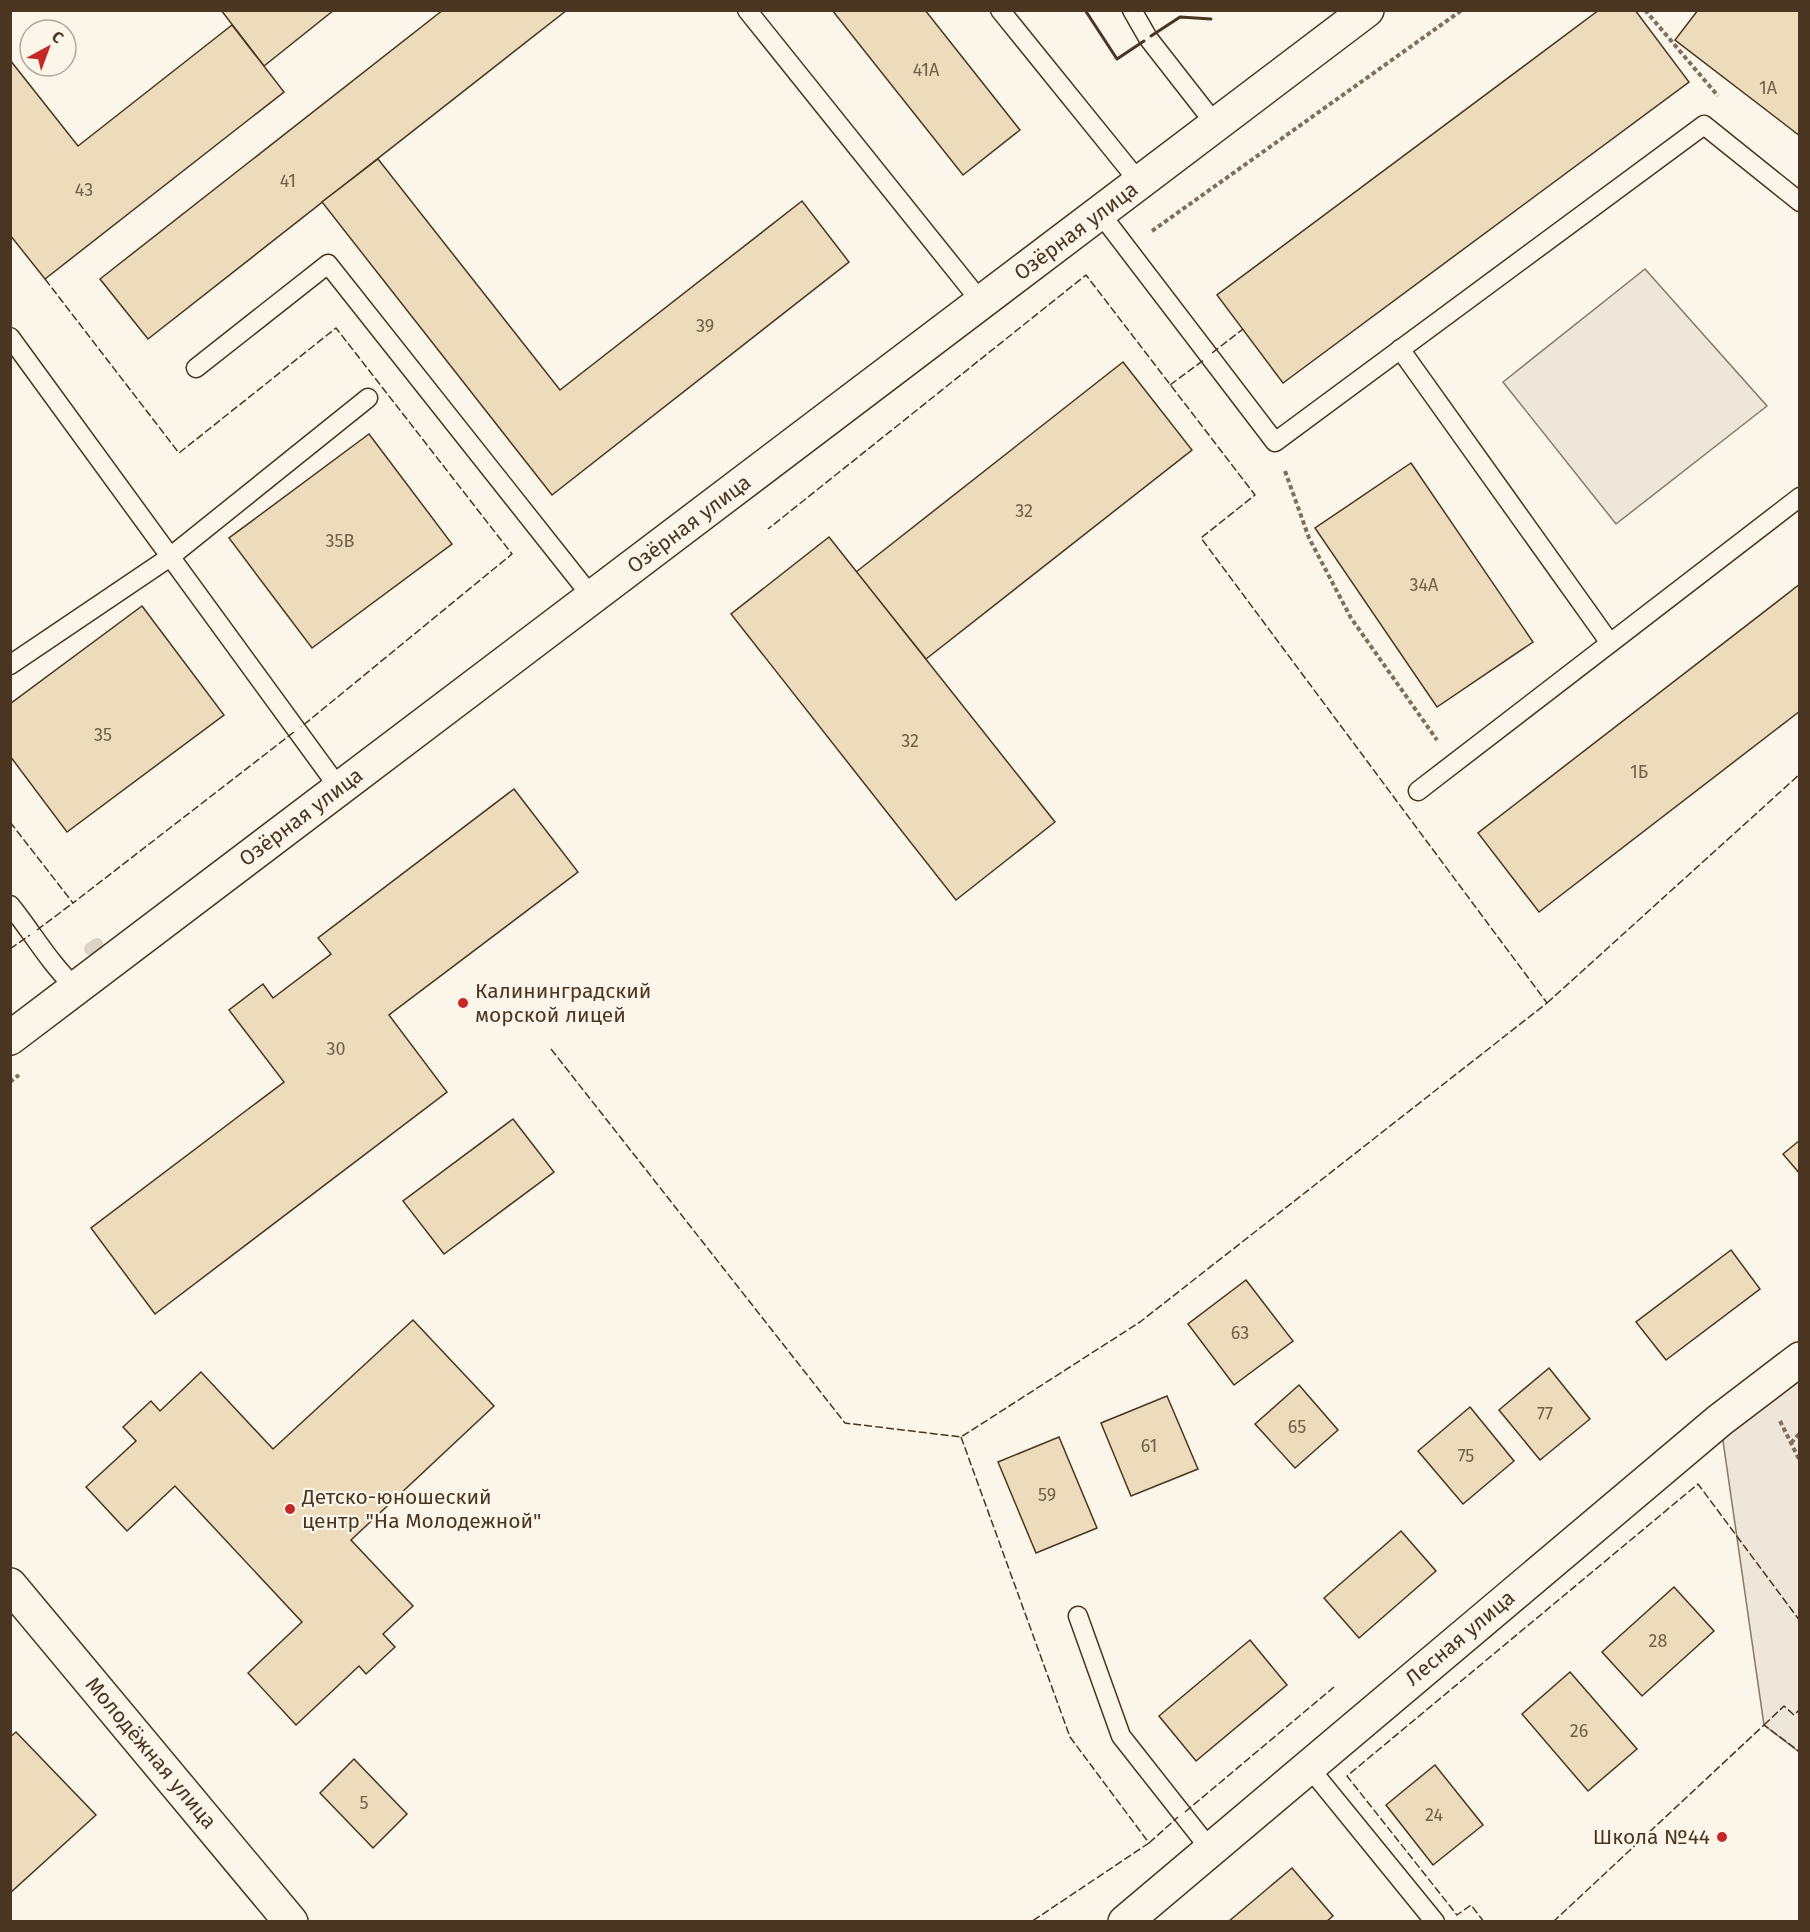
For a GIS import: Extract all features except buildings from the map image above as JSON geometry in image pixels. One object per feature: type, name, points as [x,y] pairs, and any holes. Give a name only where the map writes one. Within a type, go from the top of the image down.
[{"type":"street","name":"Озёрная улица","points":[[10,1038],[1367,10]]},
{"type":"street","name":"Лесная улица","points":[[1125,1922],[1720,1420],[1800,1359]]},
{"type":"street","name":"Молодёжная улица","points":[[10,1585],[291,1922]]},
{"type":"lane","points":[[747,10],[982,303]]},
{"type":"lane","points":[[1000,10],[1140,183]]},
{"type":"lane","points":[[1132,10],[1148,38],[1216,125]]},
{"type":"lane","points":[[1100,213],[1275,442],[1704,125],[1800,202]]},
{"type":"lane","points":[[196,368],[328,264],[592,597]]},
{"type":"lane","points":[[10,337],[339,788]]},
{"type":"lane","points":[[1400,349],[1610,643]]},
{"type":"lane","points":[[10,665],[171,557],[368,398]]},
{"type":"lane","points":[[1418,791],[1800,497]]},
{"type":"lane","points":[[10,905],[33,933],[59,972],[75,987]]},
{"type":"lane","points":[[1078,1616],[1121,1736],[1210,1849]]},
{"type":"lane","points":[[1308,1766],[1435,1922]]},
{"type":"path","points":[[1645,10],[1726,106],[1704,125]]},
{"type":"path","points":[[1275,442],[1309,538],[1351,618],[1454,763]]},
{"type":"path","points":[[1791,1443],[1800,1433]]},
{"type":"shaded area","points":[[1645,269],[1767,406],[1616,524],[1503,382]]},
{"type":"shaded area","points":[[1799,1359],[1799,1752],[1764,1725],[1720,1420]]},
{"type":"waterway","points":[[90,949],[97,944]]},
{"type":"fence","points":[[551,1049],[845,1423],[961,1437],[1140,1322],[1547,1003],[1201,538],[1255,495],[1086,275],[768,529]]},
{"type":"fence","points":[[45,279],[179,453],[336,328],[512,554],[301,727]]},
{"type":"fence","points":[[1212,353],[1243,329]]},
{"type":"fence","points":[[1170,385],[1205,359]]},
{"type":"fence","points":[[10,822],[73,903],[294,732]]},
{"type":"fence","points":[[1547,1003],[1800,774]]},
{"type":"fence","points":[[37,930],[73,903]]},
{"type":"fence","points":[[10,949],[30,935]]},
{"type":"fence","points":[[961,1437],[1070,1737],[1149,1843],[1031,1922]]},
{"type":"fence","points":[[1484,1922],[1471,1905],[1457,1915],[1347,1776],[1698,1484],[1800,1621]]},
{"type":"fence","points":[[1185,1812],[1334,1687]]},
{"type":"fence","points":[[1764,1725],[1784,1706],[1794,1715],[1800,1709]]},
{"type":"fence","points":[[1553,1922],[1764,1725],[1800,1752]]},
{"type":"fence","points":[[1149,1843],[1178,1817]]},
{"type":"wall","points":[[1085,10],[1117,59],[1144,41]]},
{"type":"wall","points":[[1151,36],[1180,17],[1211,19]]},
{"type":"place","name":"Калининградский морской лицей","points":[[463,1003]]},
{"type":"place","name":"Детско-юношеский центр \"На Молодежной\"","points":[[290,1509]]},
{"type":"place","name":"Школа №44","points":[[1722,1837]]}]
